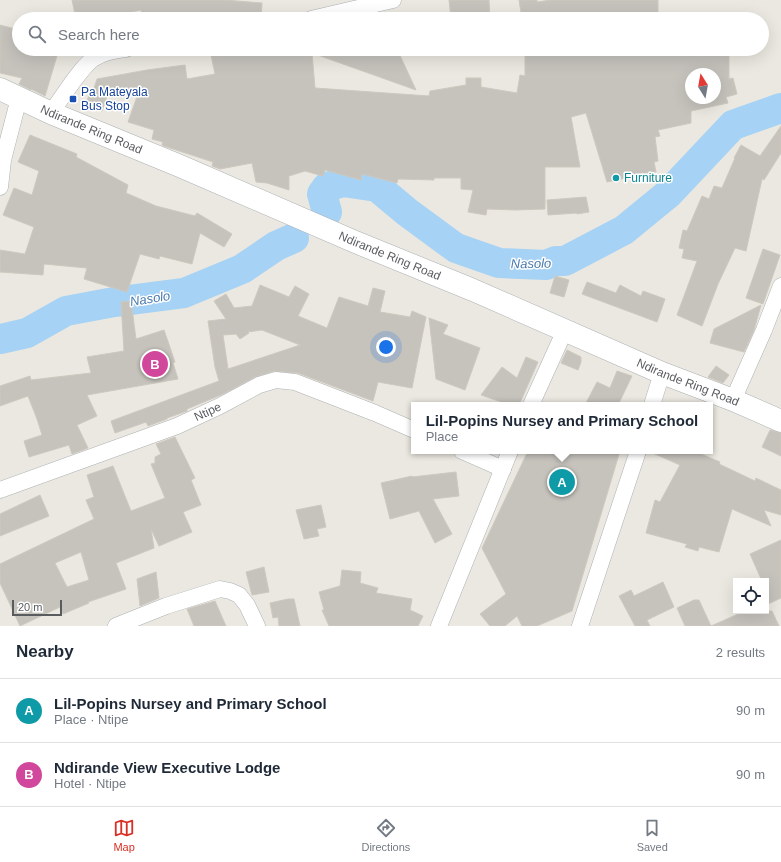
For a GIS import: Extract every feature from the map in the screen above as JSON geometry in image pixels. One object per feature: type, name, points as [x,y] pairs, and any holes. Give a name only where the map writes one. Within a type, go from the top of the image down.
[{"type":"street","points":[[341,12],[393,0]]},
{"type":"street","points":[[51,113],[84,68],[98,56]]},
{"type":"street","points":[[0,186],[10,94]]},
{"type":"street","name":"Ndirande Ring Road","points":[[10,94],[51,113],[180,166],[353,241],[473,290],[662,373],[733,400],[781,421]]},
{"type":"street","points":[[733,400],[764,330],[781,286]]},
{"type":"street","points":[[532,402],[565,330]]},
{"type":"street","points":[[653,402],[662,373]]},
{"type":"street","name":"Ntipe","points":[[0,490],[177,426],[220,406],[259,385],[276,380],[295,382],[411,429]]},
{"type":"street","points":[[469,454],[502,468]]},
{"type":"street","points":[[439,626],[509,454]]},
{"type":"street","points":[[580,626],[637,454]]},
{"type":"street","points":[[116,626],[166,606],[220,589],[239,595],[247,605],[257,626]]},
{"type":"building","points":[[72,0],[225,0],[262,3],[261,12],[141,12],[141,10],[131,12],[75,12]]},
{"type":"building","points":[[449,0],[489,0],[490,12],[450,12]]},
{"type":"building","points":[[519,0],[537,0],[537,2],[551,0],[658,0],[658,12],[521,12]]},
{"type":"building","points":[[0,25],[12,28],[12,56],[57,56],[45,96],[19,84],[22,78],[0,73]]},
{"type":"building","points":[[211,56],[312,56],[315,88],[429,96],[430,91],[466,85],[466,78],[481,78],[481,87],[517,93],[520,75],[525,76],[525,56],[729,56],[729,79],[733,78],[737,94],[726,97],[728,103],[691,111],[691,123],[658,130],[660,136],[655,137],[658,161],[654,162],[656,172],[636,174],[636,176],[607,182],[586,113],[571,117],[580,167],[545,167],[545,209],[487,209],[486,215],[468,212],[473,190],[461,189],[461,178],[434,178],[434,180],[398,179],[397,183],[362,174],[361,180],[325,170],[323,176],[305,171],[289,176],[289,190],[267,183],[256,182],[252,163],[220,169],[212,166],[213,162],[164,146],[162,145],[163,142],[152,139],[154,130],[128,122],[139,91],[107,96],[102,111],[85,105],[90,93],[92,94],[97,79],[185,65],[187,79],[215,74]]},
{"type":"building","points":[[320,56],[400,56],[416,90]]},
{"type":"building","points":[[781,126],[781,153],[764,180],[762,179],[746,251],[735,248],[718,284],[702,326],[677,315],[697,261],[682,258],[684,249],[679,248],[683,230],[687,231],[702,196],[709,199],[714,186],[722,188],[741,145],[760,156]]},
{"type":"building","points":[[30,135],[77,154],[76,157],[128,185],[126,193],[156,206],[195,216],[197,213],[232,234],[224,247],[200,233],[192,264],[160,256],[159,259],[140,254],[127,292],[84,279],[87,268],[44,264],[43,275],[0,272],[0,250],[25,254],[34,227],[3,215],[14,188],[32,195],[39,171],[18,162]]},
{"type":"building","points":[[586,197],[589,212],[548,215],[547,200]]},
{"type":"building","points":[[763,249],[780,255],[763,304],[746,298]]},
{"type":"building","points":[[555,276],[569,280],[564,297],[550,293]]},
{"type":"building","points":[[587,282],[616,293],[620,285],[641,296],[643,291],[665,299],[657,322],[582,294]]},
{"type":"building","points":[[260,285],[289,297],[295,286],[309,294],[298,316],[327,328],[339,297],[368,306],[373,288],[385,291],[380,312],[410,317],[412,311],[426,317],[412,388],[378,382],[373,401],[298,373],[274,371],[255,377],[223,394],[167,419],[148,426],[146,422],[115,433],[111,421],[219,381],[215,367],[208,321],[226,319],[214,301],[226,294],[234,308],[252,306]],"holes":[[[262,330],[300,345],[228,369],[223,335],[236,334],[240,339],[249,333],[248,332]]]},
{"type":"building","points":[[131,301],[136,339],[164,330],[175,362],[173,363],[178,379],[87,395],[97,416],[77,425],[88,448],[72,454],[69,445],[29,457],[24,441],[42,435],[28,396],[0,406],[0,386],[30,376],[31,380],[91,373],[87,357],[124,351],[121,302]]},
{"type":"building","points":[[761,305],[754,330],[744,352],[710,343],[714,329]]},
{"type":"building","points":[[429,318],[448,325],[443,334],[480,348],[465,390],[436,379]]},
{"type":"building","points":[[567,350],[581,357],[578,370],[561,363]]},
{"type":"building","points":[[526,357],[538,362],[520,402],[501,402],[481,395],[502,367],[517,378]]},
{"type":"building","points":[[716,366],[729,375],[723,383],[708,377]]},
{"type":"building","points":[[617,371],[632,376],[619,402],[587,402],[597,382],[610,388]]},
{"type":"building","points":[[770,430],[781,433],[781,456],[762,447]]},
{"type":"building","points":[[175,437],[195,478],[191,480],[201,505],[183,512],[192,532],[159,546],[151,529],[154,548],[116,563],[126,589],[88,602],[89,603],[63,614],[60,607],[20,626],[0,583],[0,564],[94,519],[86,500],[94,497],[87,475],[113,466],[131,511],[165,498],[151,464],[155,463],[155,457],[161,454],[156,444]],"holes":[[[81,552],[89,580],[67,587],[55,563]]]},
{"type":"building","points":[[527,454],[619,454],[572,611],[537,626],[522,626],[517,616],[505,626],[490,626],[480,614],[506,594],[482,548]]},
{"type":"building","points":[[655,454],[701,454],[720,462],[719,464],[755,481],[756,478],[781,490],[781,515],[764,510],[771,526],[732,509],[719,552],[699,547],[698,551],[685,547],[687,544],[646,533],[655,500],[660,502],[680,465]]},
{"type":"building","points":[[456,472],[459,496],[433,499],[452,534],[435,543],[419,511],[390,519],[381,483],[412,476]]},
{"type":"building","points":[[40,495],[49,516],[0,536],[0,514]]},
{"type":"building","points":[[321,505],[326,527],[317,529],[319,536],[304,539],[296,510]]},
{"type":"building","points":[[781,540],[781,598],[769,604],[769,578],[761,578],[750,554]]},
{"type":"building","points":[[264,567],[269,592],[252,595],[246,572]]},
{"type":"building","points":[[342,570],[361,572],[360,583],[378,588],[376,593],[412,599],[410,610],[423,616],[418,626],[329,626],[322,610],[324,610],[319,592],[340,586]]},
{"type":"building","points":[[156,572],[159,598],[140,606],[137,579]]},
{"type":"building","points":[[663,582],[674,607],[647,620],[650,626],[635,626],[619,596],[631,590],[634,596]]},
{"type":"building","points":[[294,599],[300,626],[279,626],[278,617],[273,618],[270,603]]},
{"type":"building","points":[[694,600],[699,600],[711,626],[685,626],[677,608]]},
{"type":"building","points":[[215,601],[226,626],[194,626],[187,609]]},
{"type":"building","points":[[769,611],[772,611],[779,626],[711,626],[738,614],[769,614]]},
{"type":"waterway","name":"Nasolo","points":[[327,212],[322,194],[327,187],[343,182],[377,187],[407,212],[456,248],[499,263],[546,265],[556,261],[565,261],[624,230],[668,194],[733,125],[781,108]]},
{"type":"waterway","name":"Nasolo","points":[[294,238],[297,235]]},
{"type":"waterway","name":"Nasolo","points":[[0,339],[27,333],[66,311],[114,302],[184,293],[242,269],[276,246],[294,238]]},
{"type":"place","name":"Pa Mateyala Bus Stop","points":[[73,99]]},
{"type":"place","name":"Furniture","points":[[616,178]]},
{"type":"place","name":"Ndirande View Executive Lodge","points":[[155,364]]},
{"type":"place","name":"Lil-Popins Nursey and Primary School","points":[[562,482]]}]
